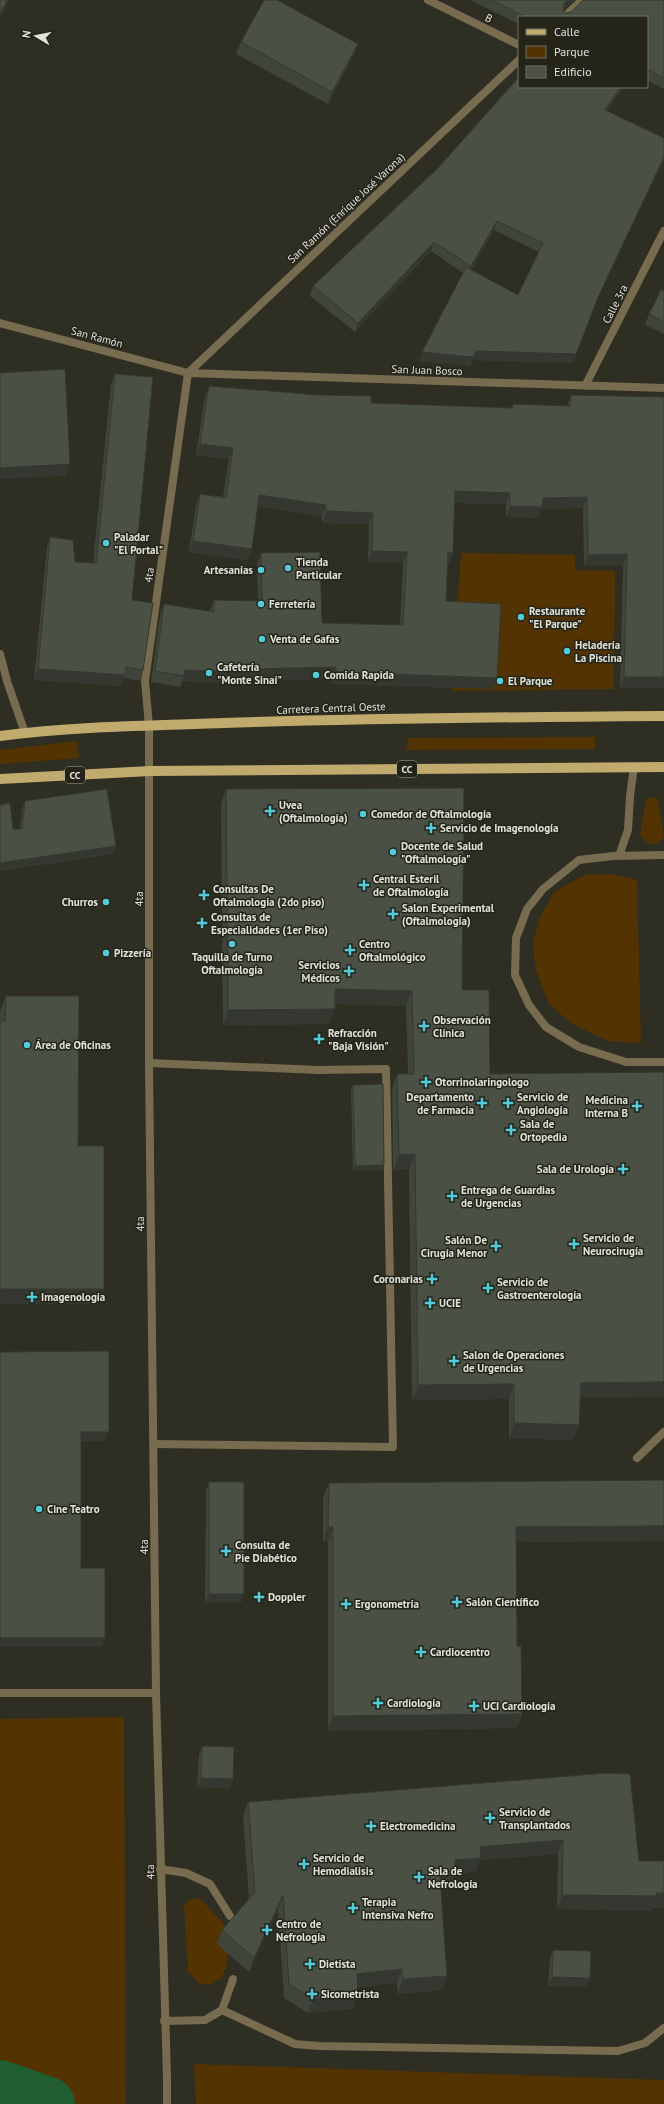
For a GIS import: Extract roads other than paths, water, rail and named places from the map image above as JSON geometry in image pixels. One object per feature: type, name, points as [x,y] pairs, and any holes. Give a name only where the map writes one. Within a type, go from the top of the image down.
[{"type":"main road","name":"Carretera Central Oeste","points":[[0,736],[25,733],[149,726],[382,718],[664,716]]},
{"type":"main road","name":"CC","points":[[0,779],[150,771],[664,767]]},
{"type":"street","name":"B","points":[[428,0],[518,45]]},
{"type":"street","points":[[565,16],[582,0]]},
{"type":"street","name":"San Ramón (Enrique José Varona)","points":[[188,373],[518,61]]},
{"type":"street","name":"Calle 3ra","points":[[585,386],[664,231]]},
{"type":"street","name":"San Ramón","points":[[0,322],[188,373]]},
{"type":"street","name":"San Juan Bosco","points":[[188,373],[664,388]]},
{"type":"street","name":"4ta","points":[[167,2104],[156,1693],[149,1062],[150,771],[149,726],[145,681],[188,373]]},
{"type":"street","points":[[0,654],[7,681],[25,733]]},
{"type":"street","points":[[619,856],[628,830],[634,767]]},
{"type":"street","points":[[664,855],[619,856],[579,860],[543,890],[527,909],[516,938],[515,975],[529,1005],[546,1027],[579,1047],[626,1062],[664,1062]]},
{"type":"street","points":[[149,1062],[319,1070],[386,1069],[393,1447],[154,1444]]},
{"type":"street","points":[[637,1458],[664,1432]]},
{"type":"street","points":[[0,1693],[156,1693]]},
{"type":"street","points":[[160,1869],[186,1873],[210,1884],[230,1916]]},
{"type":"street","points":[[164,2021],[205,2020],[222,2010],[233,1979]]},
{"type":"street","points":[[222,2010],[295,2044],[319,2046],[618,2051],[645,2043],[664,2028]]},
{"type":"waterway","points":[[0,2087],[48,2104]]},
{"type":"place","name":"Paladar \"El Portal\"","points":[[106,543]]},
{"type":"place","name":"Tienda Particular","points":[[288,568]]},
{"type":"place","name":"Artesanías","points":[[261,570]]},
{"type":"place","name":"Ferretería","points":[[261,604]]},
{"type":"place","name":"Restaurante \"El Parque\"","points":[[521,617]]},
{"type":"place","name":"Venta de Gafas","points":[[262,639]]},
{"type":"place","name":"Heladería La Piscina","points":[[567,651]]},
{"type":"place","name":"Cafetería \"Monte Sinaí\"","points":[[209,673]]},
{"type":"place","name":"Comida Rapida","points":[[316,675]]},
{"type":"place","name":"El Parque","points":[[500,681]]},
{"type":"place","name":"Uvea (Oftalmología)","points":[[270,811]]},
{"type":"place","name":"Comedor de Oftalmología","points":[[363,814]]},
{"type":"place","name":"Servicio de Imagenología","points":[[431,828]]},
{"type":"place","name":"Docente de Salud \"Oftalmología\"","points":[[393,852]]},
{"type":"place","name":"Central Esteril de Oftalmología","points":[[364,885]]},
{"type":"place","name":"Consultas De Oftalmología (2do piso)","points":[[204,895]]},
{"type":"place","name":"Churros","points":[[106,902]]},
{"type":"place","name":"Salon Experimental (Oftalmología)","points":[[393,914]]},
{"type":"place","name":"Consultas de Especialidades (1er Piso)","points":[[202,923]]},
{"type":"place","name":"Taquilla de Turno Oftalmología","points":[[232,944]]},
{"type":"place","name":"Centro Oftalmológico","points":[[350,950]]},
{"type":"place","name":"Pizzería","points":[[106,953]]},
{"type":"place","name":"Servicios Médicos","points":[[349,971]]},
{"type":"place","name":"Observación Clínica","points":[[424,1026]]},
{"type":"place","name":"Refracción \"Baja Visión\"","points":[[319,1039]]},
{"type":"place","name":"Área de Oficinas","points":[[27,1045]]},
{"type":"place","name":"Otorrinolaringologo","points":[[426,1082]]},
{"type":"place","name":"Departamento de Farmacia","points":[[482,1103]]},
{"type":"place","name":"Servicio de Angiología","points":[[508,1103]]},
{"type":"place","name":"Medicina Interna B","points":[[637,1106]]},
{"type":"place","name":"Sala de Ortopedia","points":[[511,1130]]},
{"type":"place","name":"Sala de Urología","points":[[623,1169]]},
{"type":"place","name":"Entrega de Guardias de Urgencias","points":[[452,1196]]},
{"type":"place","name":"Servicio de Neurocirugía","points":[[574,1244]]},
{"type":"place","name":"Salón De Cirugía Menor","points":[[496,1246]]},
{"type":"place","name":"Coronarias","points":[[432,1279]]},
{"type":"place","name":"Servicio de Gastroenterología","points":[[488,1288]]},
{"type":"place","name":"Imagenología","points":[[32,1297]]},
{"type":"place","name":"UCIE","points":[[430,1303]]},
{"type":"place","name":"Salon de Operaciones de Urgencias","points":[[454,1361]]},
{"type":"place","name":"Cine Teatro","points":[[39,1509]]},
{"type":"place","name":"Consulta de Pie Diabético","points":[[226,1551]]},
{"type":"place","name":"Doppler","points":[[259,1597]]},
{"type":"place","name":"Salón Científico","points":[[457,1602]]},
{"type":"place","name":"Ergonometría","points":[[346,1604]]},
{"type":"place","name":"Cardiocentro","points":[[421,1652]]},
{"type":"place","name":"Cardiología","points":[[378,1703]]},
{"type":"place","name":"UCI Cardiología","points":[[474,1706]]},
{"type":"place","name":"Servicio de Transplantados","points":[[490,1818]]},
{"type":"place","name":"Electromedicina","points":[[371,1826]]},
{"type":"place","name":"Servicio de Hemodialisis","points":[[304,1864]]},
{"type":"place","name":"Sala de Nefrología","points":[[419,1877]]},
{"type":"place","name":"Terapia Intensiva Nefro","points":[[353,1908]]},
{"type":"place","name":"Centro de Nefrología","points":[[267,1930]]},
{"type":"place","name":"Dietista","points":[[310,1964]]},
{"type":"place","name":"Sicometrista","points":[[312,1994]]}]
